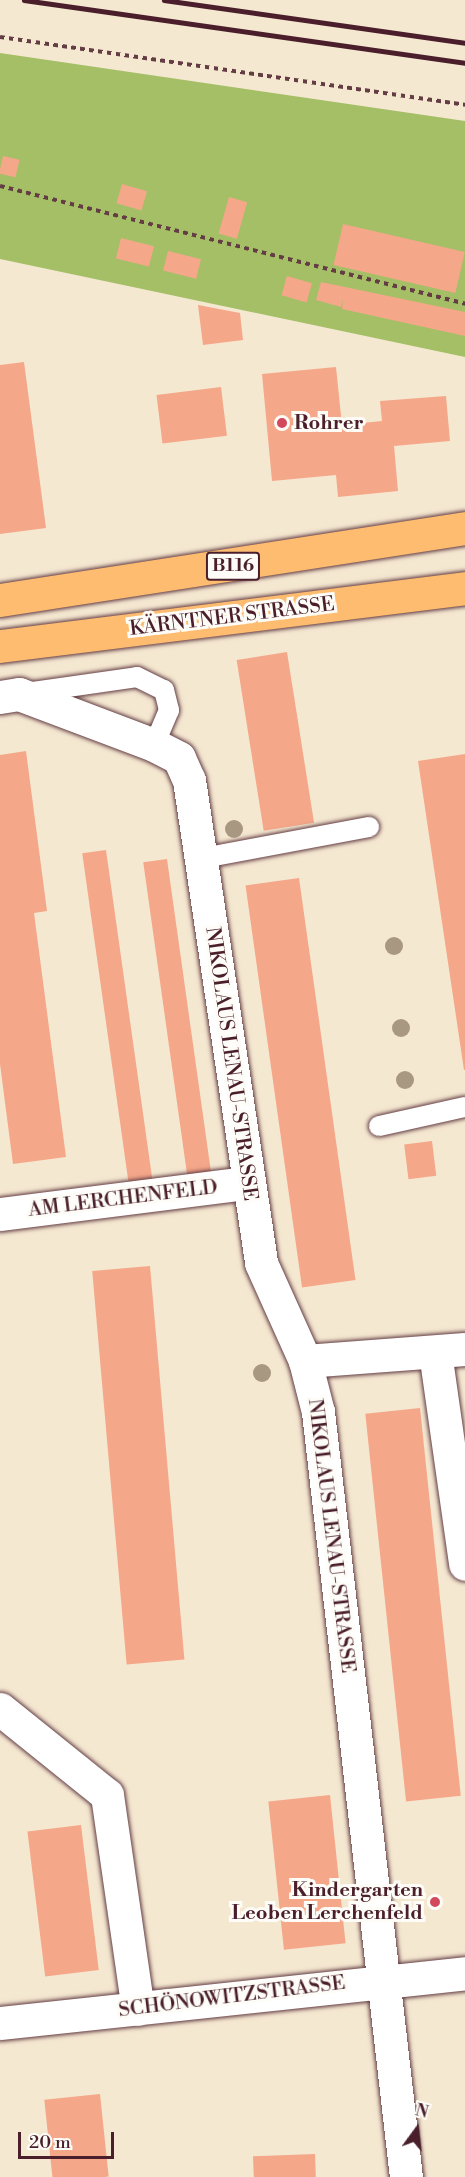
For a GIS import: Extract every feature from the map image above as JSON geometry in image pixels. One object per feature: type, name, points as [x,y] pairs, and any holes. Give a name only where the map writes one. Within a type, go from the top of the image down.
[{"type":"main road","name":"B116","points":[[0,600],[465,528]]},
{"type":"main road","name":"KÄRNTNER STRASSE","points":[[0,646],[465,588]]},
{"type":"street","name":"NIKOLAUS LENAU-STRASSE","points":[[10,695],[154,745],[173,754],[186,768],[202,858],[246,1183],[261,1263],[305,1361],[318,1412],[381,1979],[406,2177]]},
{"type":"street","name":"AM LERCHENFELD","points":[[0,1214],[246,1183]]},
{"type":"street","points":[[305,1361],[450,1351],[465,1564]]},
{"type":"street","points":[[0,1709],[107,1795],[138,2009]]},
{"type":"street","name":"SCHÖNOWITZSTRASSE","points":[[0,2023],[138,2009],[381,1979],[465,1973]]},
{"type":"lane","points":[[10,695],[137,677],[164,690],[167,700],[169,710],[154,745]]},
{"type":"lane","points":[[202,858],[369,827]]},
{"type":"lane","points":[[379,1126],[465,1107]]},
{"type":"path","points":[[0,37],[465,105]]},
{"type":"path","points":[[0,186],[465,304]]},
{"type":"green space","points":[[0,53],[465,121],[465,357],[0,259]]},
{"type":"building","points":[[3,156],[20,160],[16,177],[0,174]]},
{"type":"building","points":[[122,184],[147,191],[141,210],[116,203]]},
{"type":"building","points":[[229,197],[247,202],[237,239],[219,234]]},
{"type":"building","points":[[343,224],[465,252],[455,293],[334,265]]},
{"type":"building","points":[[121,238],[154,246],[149,267],[116,258]]},
{"type":"building","points":[[168,251],[201,259],[196,279],[163,270]]},
{"type":"building","points":[[287,276],[312,283],[306,302],[281,295]]},
{"type":"building","points":[[321,282],[465,312],[465,336],[342,309],[343,299],[341,307],[316,300]]},
{"type":"building","points":[[198,305],[240,313],[243,340],[203,345]]},
{"type":"building","points":[[24,362],[46,528],[0,534],[0,365]]},
{"type":"building","points":[[336,367],[342,425],[382,421],[380,401],[446,396],[450,441],[394,446],[398,491],[338,497],[336,475],[272,481],[262,374]]},
{"type":"building","points":[[221,387],[227,436],[162,444],[156,395]]},
{"type":"building","points":[[287,652],[314,823],[264,831],[237,660]]},
{"type":"building","points":[[26,751],[47,911],[34,913],[66,1157],[13,1164],[0,1064],[0,755]]},
{"type":"building","points":[[465,754],[465,1070],[464,1070],[418,761]]},
{"type":"building","points":[[106,850],[152,1180],[129,1183],[82,853]]},
{"type":"building","points":[[167,859],[212,1176],[188,1179],[143,862]]},
{"type":"building","points":[[299,878],[356,1280],[302,1288],[246,886]]},
{"type":"building","points":[[432,1141],[436,1176],[408,1179],[404,1144]]},
{"type":"building","points":[[150,1266],[184,1659],[127,1665],[92,1271]]},
{"type":"building","points":[[420,1408],[461,1796],[406,1802],[365,1414]]},
{"type":"building","points":[[330,1795],[346,1943],[284,1950],[268,1801]]},
{"type":"building","points":[[81,1825],[99,1970],[45,1976],[27,1832]]},
{"type":"building","points":[[100,2094],[109,2177],[52,2177],[44,2100]]},
{"type":"building","points":[[315,2154],[316,2177],[254,2177],[253,2156]]},
{"type":"railway","points":[[24,0],[465,63]]},
{"type":"railway","points":[[164,0],[465,43]]},
{"type":"place","name":"Rohrer","points":[[282,423]]},
{"type":"place","name":"Kindergarten Leoben Lerchenfeld","points":[[435,1902]]}]
